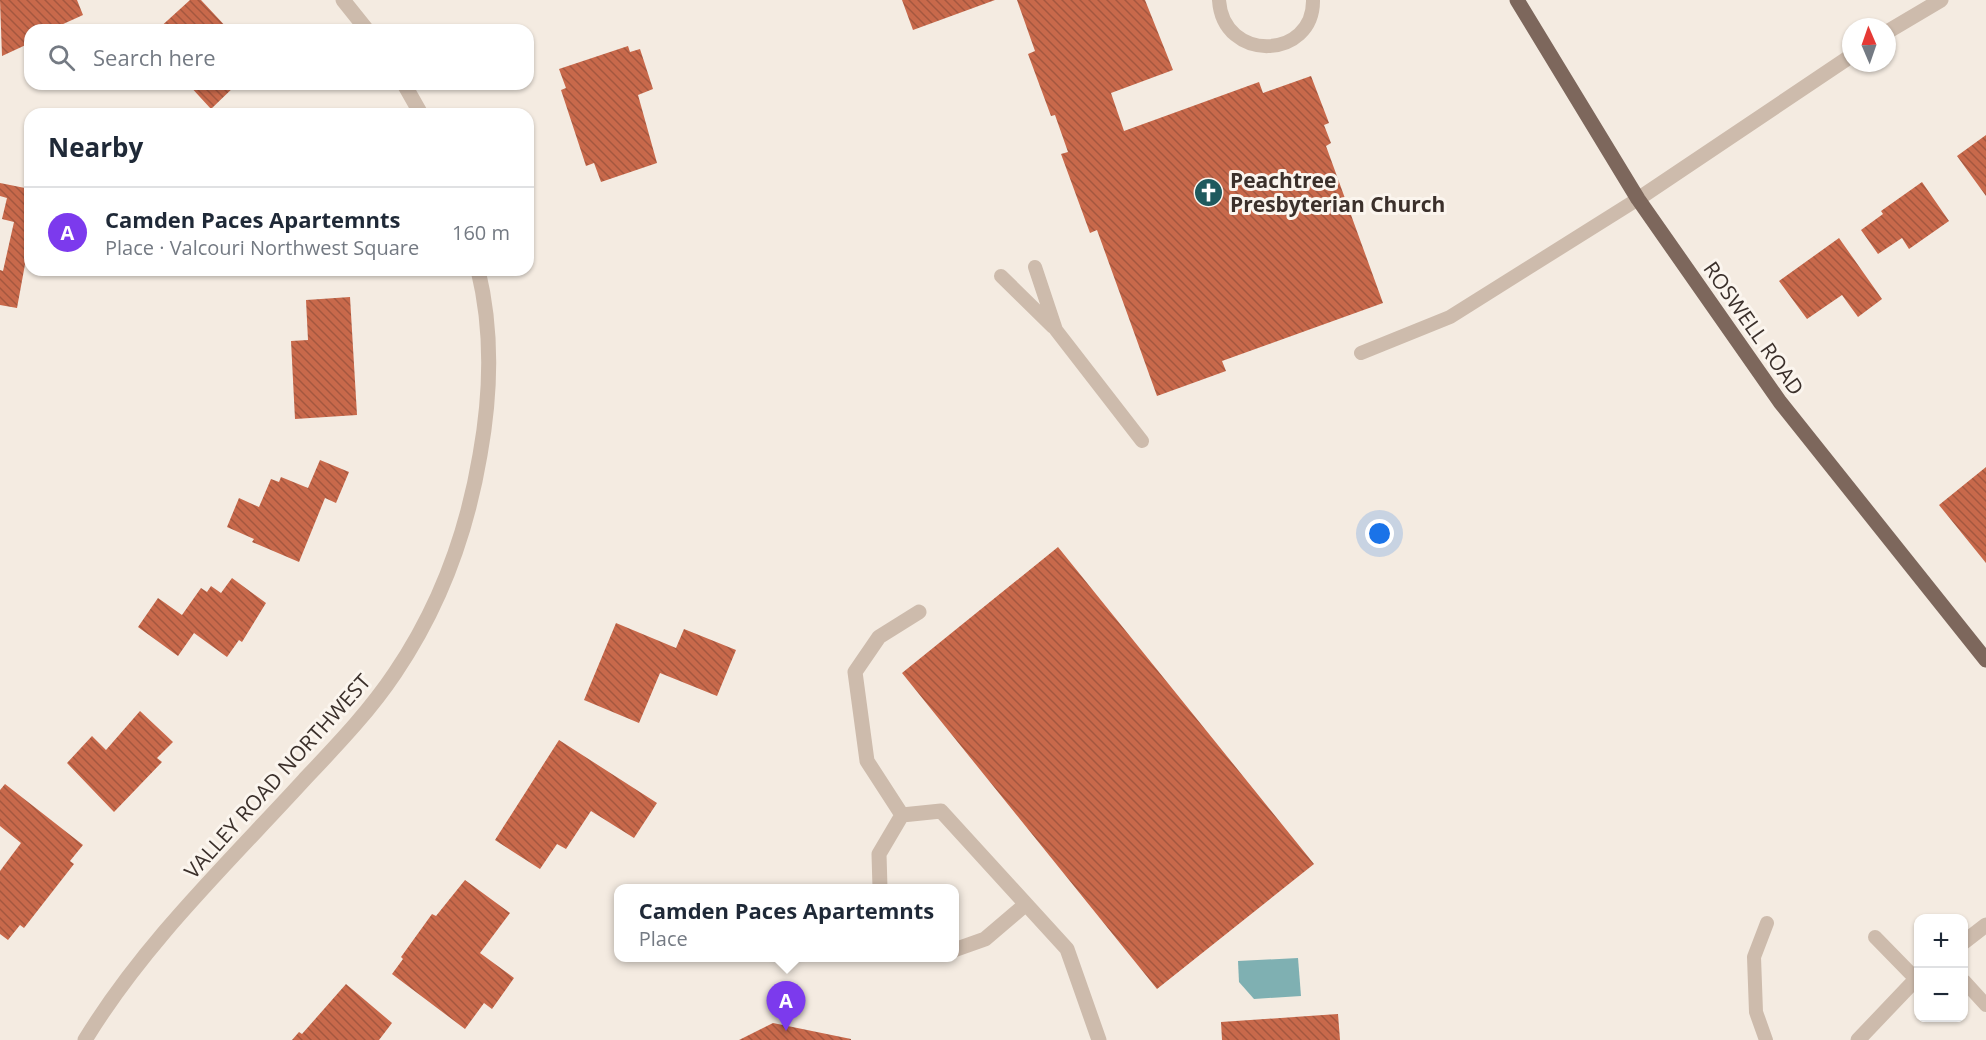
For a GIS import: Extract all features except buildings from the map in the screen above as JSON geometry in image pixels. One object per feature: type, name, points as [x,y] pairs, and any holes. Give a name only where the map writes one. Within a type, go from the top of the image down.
[{"type":"main road","name":"ROSWELL ROAD","points":[[1516,0],[1638,199],[1780,402],[1986,660]]},
{"type":"street","points":[[343,0],[362,24]]},
{"type":"street","points":[[1896,27],[1941,0]]},
{"type":"street","points":[[1638,199],[1842,62]]},
{"type":"street","points":[[407,90],[418,108]]},
{"type":"street","name":"VALLEY ROAD NORTHWEST","points":[[84,1040],[164,931],[362,717],[395,673],[424,626],[454,559],[474,488],[489,405],[488,328],[479,276]]},
{"type":"street","points":[[902,815],[867,761],[855,672],[879,637],[919,612]]},
{"type":"street","points":[[902,815],[942,811],[1067,949],[1099,1040]]},
{"type":"street","points":[[880,884],[879,854],[902,815]]},
{"type":"street","points":[[959,948],[985,939],[1026,904]]},
{"type":"street","points":[[1968,939],[1986,925]]},
{"type":"street","points":[[1858,1040],[1914,981]]},
{"type":"lane","points":[[1219,0],[1220,11],[1226,24],[1236,36],[1248,43],[1263,47],[1277,46],[1302,31],[1310,18],[1313,0]]},
{"type":"lane","points":[[1360,353],[1450,317],[1638,199]]},
{"type":"lane","points":[[1035,267],[1056,330]]},
{"type":"lane","points":[[1001,276],[1056,330],[1142,441]]},
{"type":"lane","points":[[1766,1040],[1756,1012],[1754,957],[1767,923]]},
{"type":"lane","points":[[1875,937],[1914,975]]},
{"type":"lane","points":[[1968,985],[1986,1005]]},
{"type":"water","points":[[1298,958],[1301,996],[1254,999],[1239,982],[1238,961]]},
{"type":"place","name":"Peachtree Presbyterian Church","points":[[1209,192]]},
{"type":"place","name":"Camden Paces Apartemnts","points":[[786,1031]]}]
